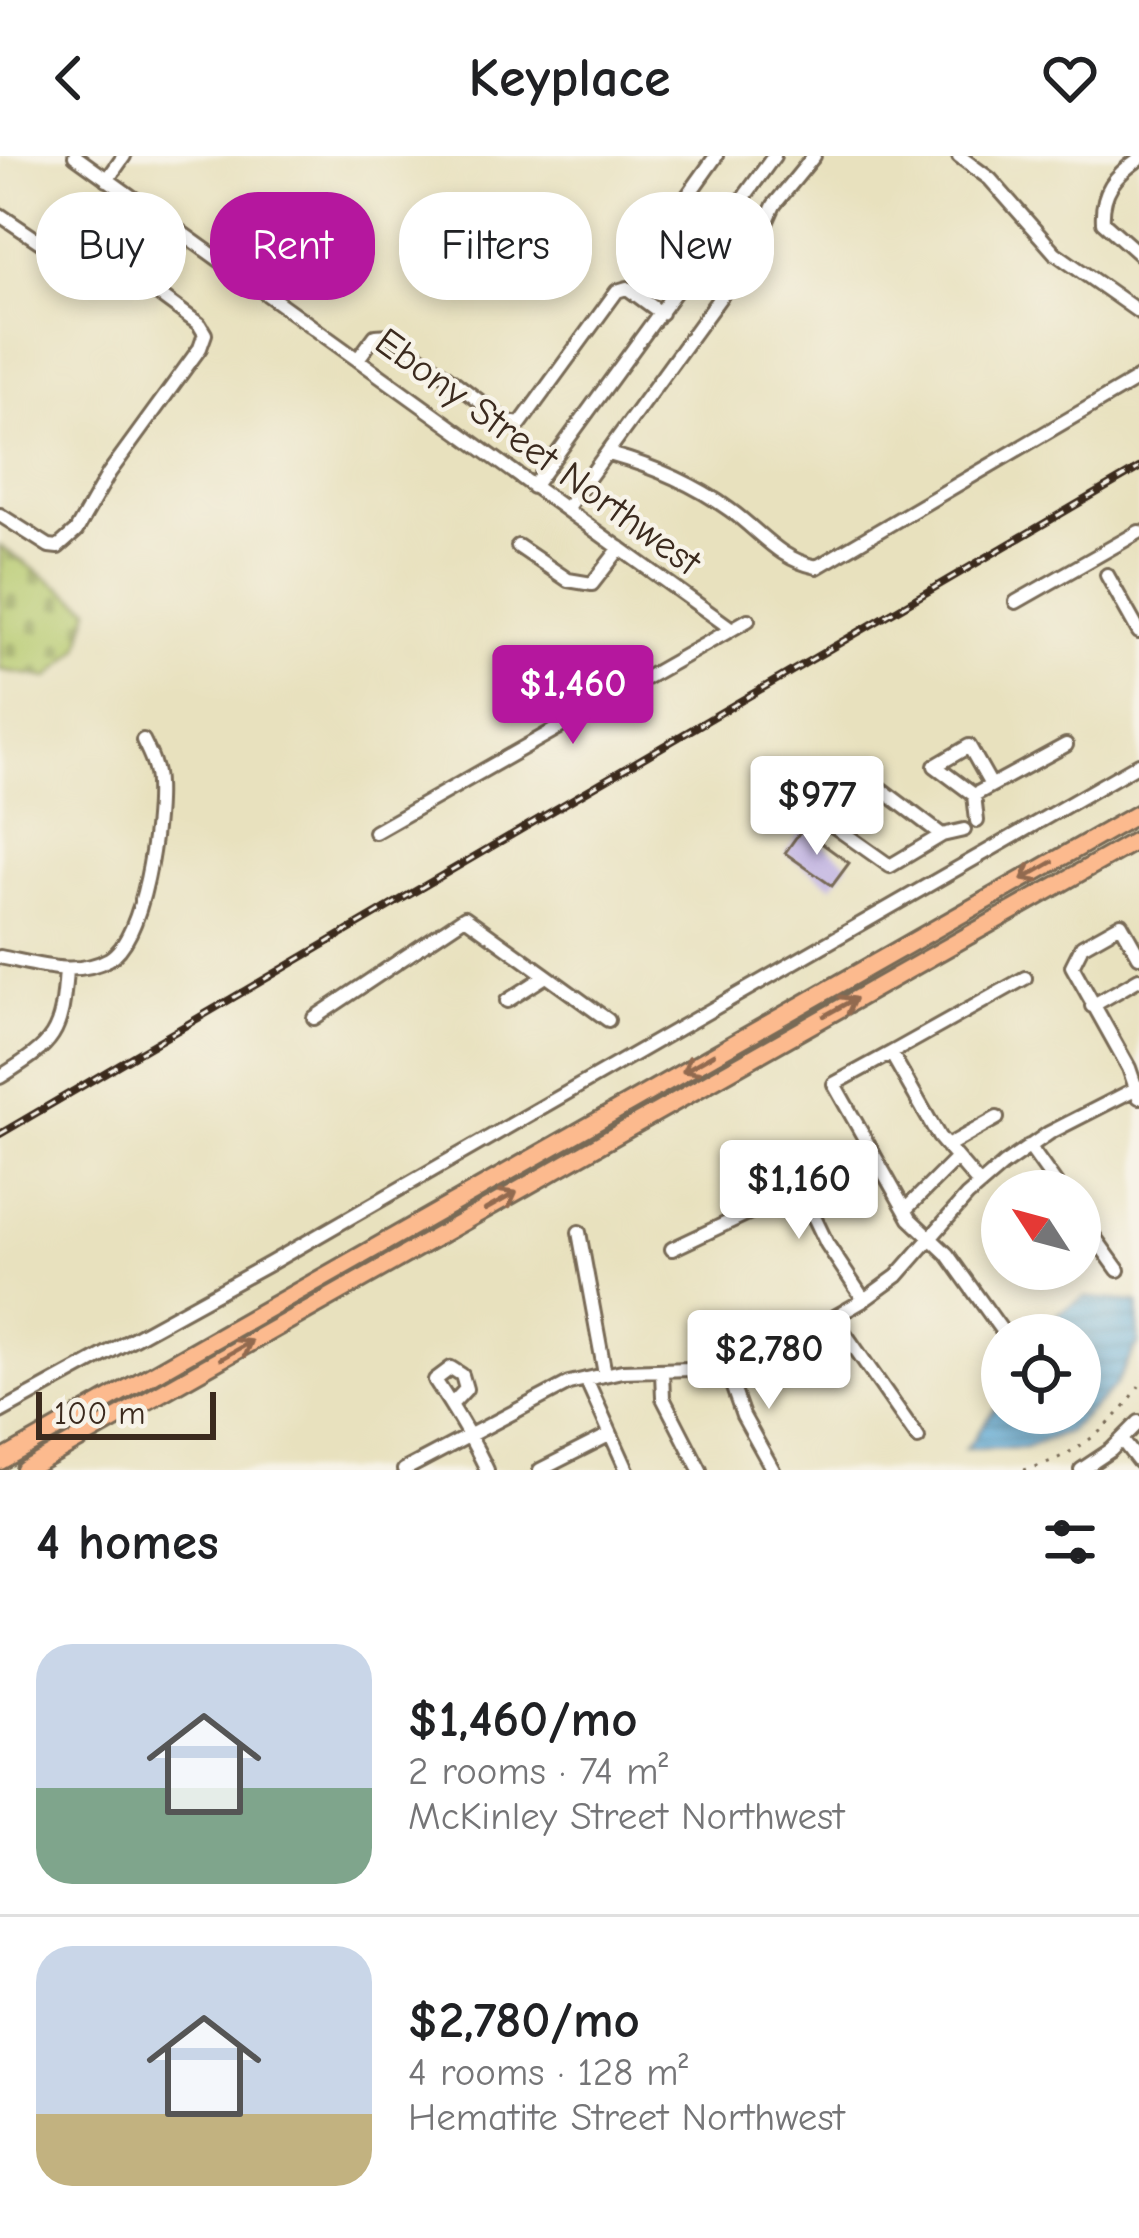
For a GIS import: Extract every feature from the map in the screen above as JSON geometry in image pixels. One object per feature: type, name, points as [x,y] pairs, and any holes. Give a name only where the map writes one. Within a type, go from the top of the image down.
[{"type":"highway","points":[[0,1461],[1139,813]]},
{"type":"highway","points":[[25,1470],[1139,839]]},
{"type":"highway","points":[[44,1470],[148,1400]]},
{"type":"highway","points":[[0,1450],[78,1418]]},
{"type":"street","name":"Ebony Street Northwest","points":[[75,156],[732,629]]},
{"type":"street","points":[[107,180],[124,156]]},
{"type":"street","points":[[690,192],[716,156]]},
{"type":"street","points":[[748,192],[774,156]]},
{"type":"street","points":[[566,509],[753,252],[774,205],[814,156]]},
{"type":"street","points":[[959,156],[990,178],[1054,253],[1139,312]]},
{"type":"street","points":[[1139,159],[1118,173],[1102,202],[1103,222],[1139,254]]},
{"type":"street","points":[[0,215],[104,284],[142,282],[199,324],[205,334],[200,348],[109,473],[76,531],[58,547],[0,515]]},
{"type":"street","points":[[358,359],[375,336],[392,335],[507,422],[520,424],[617,291],[627,288],[661,313]]},
{"type":"street","points":[[533,487],[670,300]]},
{"type":"street","points":[[609,454],[656,467],[732,511],[795,562],[817,567],[1139,378]]},
{"type":"street","points":[[1016,602],[1139,532]]},
{"type":"street","points":[[518,546],[568,580],[592,584],[620,548]]},
{"type":"street","points":[[1107,575],[1139,632]]},
{"type":"street","points":[[374,832],[748,620]]},
{"type":"street","points":[[0,957],[71,970],[111,958],[119,950],[130,933],[154,848],[158,779],[143,740]]},
{"type":"street","points":[[974,794],[1066,745]]},
{"type":"street","points":[[977,821],[974,794],[935,766],[969,746],[991,785]]},
{"type":"street","points":[[0,1412],[269,1264],[1139,764]]},
{"type":"street","points":[[873,784],[941,835]]},
{"type":"street","points":[[818,815],[890,866],[941,835],[964,830]]},
{"type":"street","points":[[314,1018],[465,916],[608,1020]]},
{"type":"street","points":[[404,1470],[544,1395],[586,1379],[725,1368],[781,1348],[864,1300],[896,1276],[980,1185],[1029,1146],[1138,1091],[1074,976],[1072,958],[1082,946],[1121,924],[1139,956]]},
{"type":"street","points":[[0,1077],[45,1049],[56,1035],[71,970]]},
{"type":"street","points":[[507,1000],[546,976]]},
{"type":"street","points":[[990,1314],[954,1263],[905,1210],[835,1084],[1025,978]]},
{"type":"street","points":[[1092,1006],[1139,979]]},
{"type":"street","points":[[891,1053],[947,1146],[980,1185]]},
{"type":"street","points":[[947,1146],[997,1118]]},
{"type":"street","points":[[1029,1146],[1046,1170]]},
{"type":"street","points":[[785,1156],[827,1244],[864,1300]]},
{"type":"street","points":[[905,1210],[957,1158]]},
{"type":"street","points":[[672,1249],[799,1189]]},
{"type":"street","points":[[579,1232],[605,1374]]},
{"type":"street","points":[[1101,1246],[1118,1270]]},
{"type":"street","points":[[834,1318],[918,1438]]},
{"type":"street","points":[[725,1368],[743,1416],[773,1470]]},
{"type":"street","points":[[662,1372],[663,1398],[700,1470]]},
{"type":"street","points":[[586,1379],[627,1470]]},
{"type":"street","points":[[451,1405],[487,1470]]},
{"type":"street","points":[[1081,1470],[1139,1423]]},
{"type":"street","points":[[540,1470],[609,1436]]},
{"type":"street","points":[[1122,1440],[1139,1462]]},
{"type":"path","points":[[1024,1470],[1088,1441],[1117,1416],[1139,1387]]},
{"type":"green space","points":[[0,546],[90,608],[80,648],[49,678],[0,670]]},
{"type":"water","points":[[1085,1297],[1138,1302],[1138,1344],[1115,1386],[1101,1400],[1101,1314],[1058,1313]]},
{"type":"water","points":[[981,1428],[981,1434],[1061,1434],[1025,1448],[965,1449]]},
{"type":"building","points":[[802,829],[849,863],[832,886],[785,853]]},
{"type":"railway","points":[[0,1134],[1139,468]]}]
